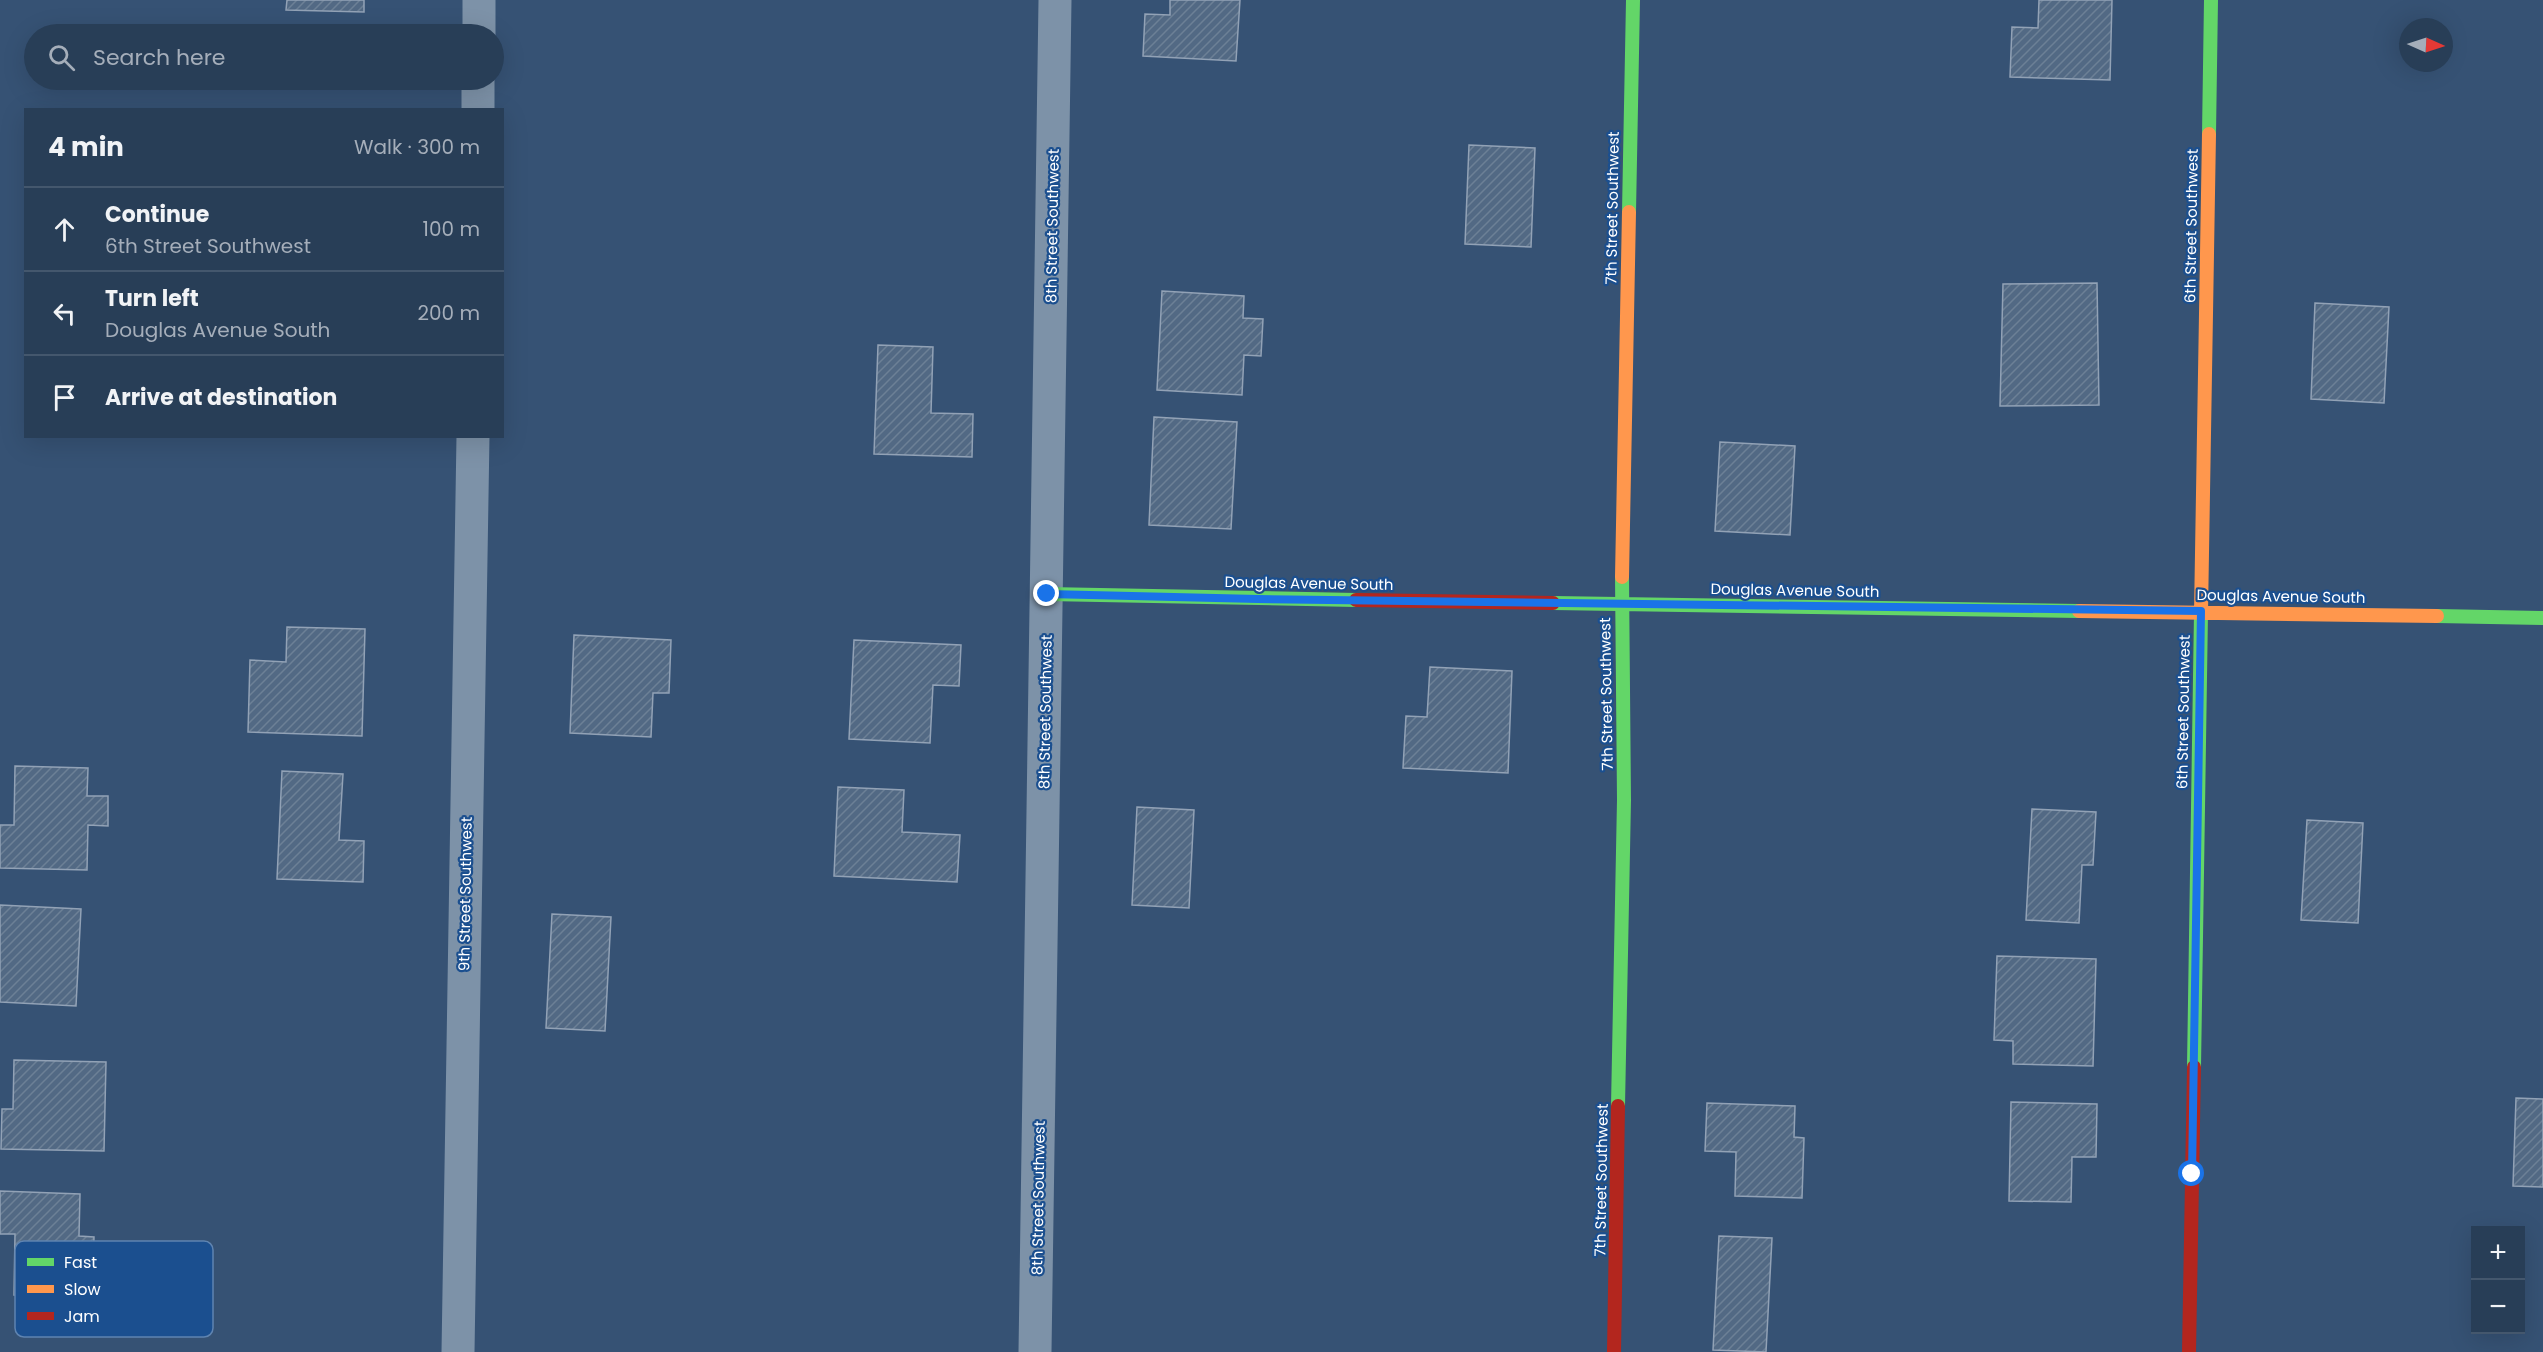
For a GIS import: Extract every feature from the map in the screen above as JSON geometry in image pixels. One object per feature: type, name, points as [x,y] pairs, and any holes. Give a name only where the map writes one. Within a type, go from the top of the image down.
[{"type":"street","points":[[479,0],[479,24]]},
{"type":"street","name":"8th Street Southwest","points":[[1035,1352],[1055,0]]},
{"type":"street","name":"7th Street Southwest","points":[[1614,1352],[1624,800],[1621,604],[1633,0]]},
{"type":"street","name":"6th Street Southwest","points":[[2189,1352],[2211,0]]},
{"type":"street","points":[[478,90],[478,108]]},
{"type":"street","name":"9th Street Southwest","points":[[458,1352],[473,438]]},
{"type":"street","name":"Douglas Avenue South","points":[[1047,594],[2543,618]]},
{"type":"building","points":[[287,0],[364,0],[364,12],[286,10]]},
{"type":"building","points":[[1170,0],[1240,0],[1236,61],[1143,56],[1145,14],[1170,15]]},
{"type":"building","points":[[2039,0],[2112,0],[2110,80],[2010,77],[2012,27],[2038,28]]},
{"type":"building","points":[[1469,145],[1535,148],[1531,247],[1465,244]]},
{"type":"building","points":[[2097,283],[2099,405],[2000,406],[2003,284]]},
{"type":"building","points":[[1162,291],[1244,296],[1243,318],[1263,319],[1261,356],[1244,355],[1242,395],[1157,390]]},
{"type":"building","points":[[2315,303],[2389,307],[2384,403],[2311,399]]},
{"type":"building","points":[[878,345],[933,347],[931,413],[973,414],[972,457],[874,454]]},
{"type":"building","points":[[1154,417],[1237,422],[1231,529],[1149,525]]},
{"type":"building","points":[[1720,442],[1795,446],[1790,535],[1715,531]]},
{"type":"building","points":[[287,627],[365,629],[362,736],[248,732],[250,660],[286,662]]},
{"type":"building","points":[[574,635],[671,640],[669,693],[653,693],[651,737],[570,733]]},
{"type":"building","points":[[854,640],[961,645],[959,686],[933,685],[930,743],[849,739]]},
{"type":"building","points":[[1430,667],[1512,671],[1508,773],[1403,768],[1406,716],[1427,717]]},
{"type":"building","points":[[15,766],[88,768],[87,796],[108,796],[108,826],[88,825],[87,870],[0,868],[0,825],[14,825]]},
{"type":"building","points":[[282,771],[343,774],[339,840],[364,841],[363,882],[277,879]]},
{"type":"building","points":[[838,787],[904,790],[902,832],[960,835],[957,882],[834,876]]},
{"type":"building","points":[[1137,807],[1194,810],[1189,908],[1132,905]]},
{"type":"building","points":[[2032,809],[2096,812],[2093,865],[2082,865],[2079,923],[2026,920]]},
{"type":"building","points":[[2307,820],[2363,823],[2358,923],[2301,920]]},
{"type":"building","points":[[0,905],[81,909],[76,1006],[0,1002]]},
{"type":"building","points":[[552,914],[611,917],[605,1031],[546,1028]]},
{"type":"building","points":[[1997,956],[2096,959],[2093,1066],[2013,1064],[2013,1041],[1994,1040]]},
{"type":"building","points":[[14,1060],[106,1062],[104,1151],[1,1149],[2,1109],[13,1109]]},
{"type":"building","points":[[2516,1098],[2543,1099],[2543,1187],[2513,1186]]},
{"type":"building","points":[[2011,1102],[2097,1104],[2096,1157],[2072,1157],[2071,1202],[2009,1201]]},
{"type":"building","points":[[1707,1103],[1795,1106],[1794,1137],[1804,1138],[1802,1198],[1735,1196],[1736,1152],[1705,1151]]},
{"type":"building","points":[[0,1191],[80,1194],[79,1236],[94,1237],[94,1241],[15,1241],[14,1295],[15,1234],[0,1234]]},
{"type":"building","points":[[1719,1236],[1772,1238],[1766,1352],[1713,1350]]},
{"type":"traffic: fast","points":[[1629,212],[1633,0]]},
{"type":"traffic: fast","points":[[2209,134],[2211,0]]},
{"type":"traffic: fast","points":[[1618,1106],[1624,800],[1622,577]]},
{"type":"traffic: fast","points":[[1047,594],[1356,600]]},
{"type":"traffic: fast","points":[[1553,603],[2079,611]]},
{"type":"traffic: fast","points":[[2194,1067],[2201,613]]},
{"type":"traffic: fast","points":[[2437,616],[2543,618]]},
{"type":"traffic: slow","points":[[2201,613],[2209,134]]},
{"type":"traffic: slow","points":[[1622,577],[1629,212]]},
{"type":"traffic: slow","points":[[2079,611],[2437,616]]},
{"type":"traffic: jam","points":[[1356,600],[1553,603]]},
{"type":"traffic: jam","points":[[2189,1352],[2194,1067]]},
{"type":"traffic: jam","points":[[1614,1352],[1618,1106]]},
{"type":"route","points":[[1047,594],[1258,599],[2201,611],[2192,1174]]}]
